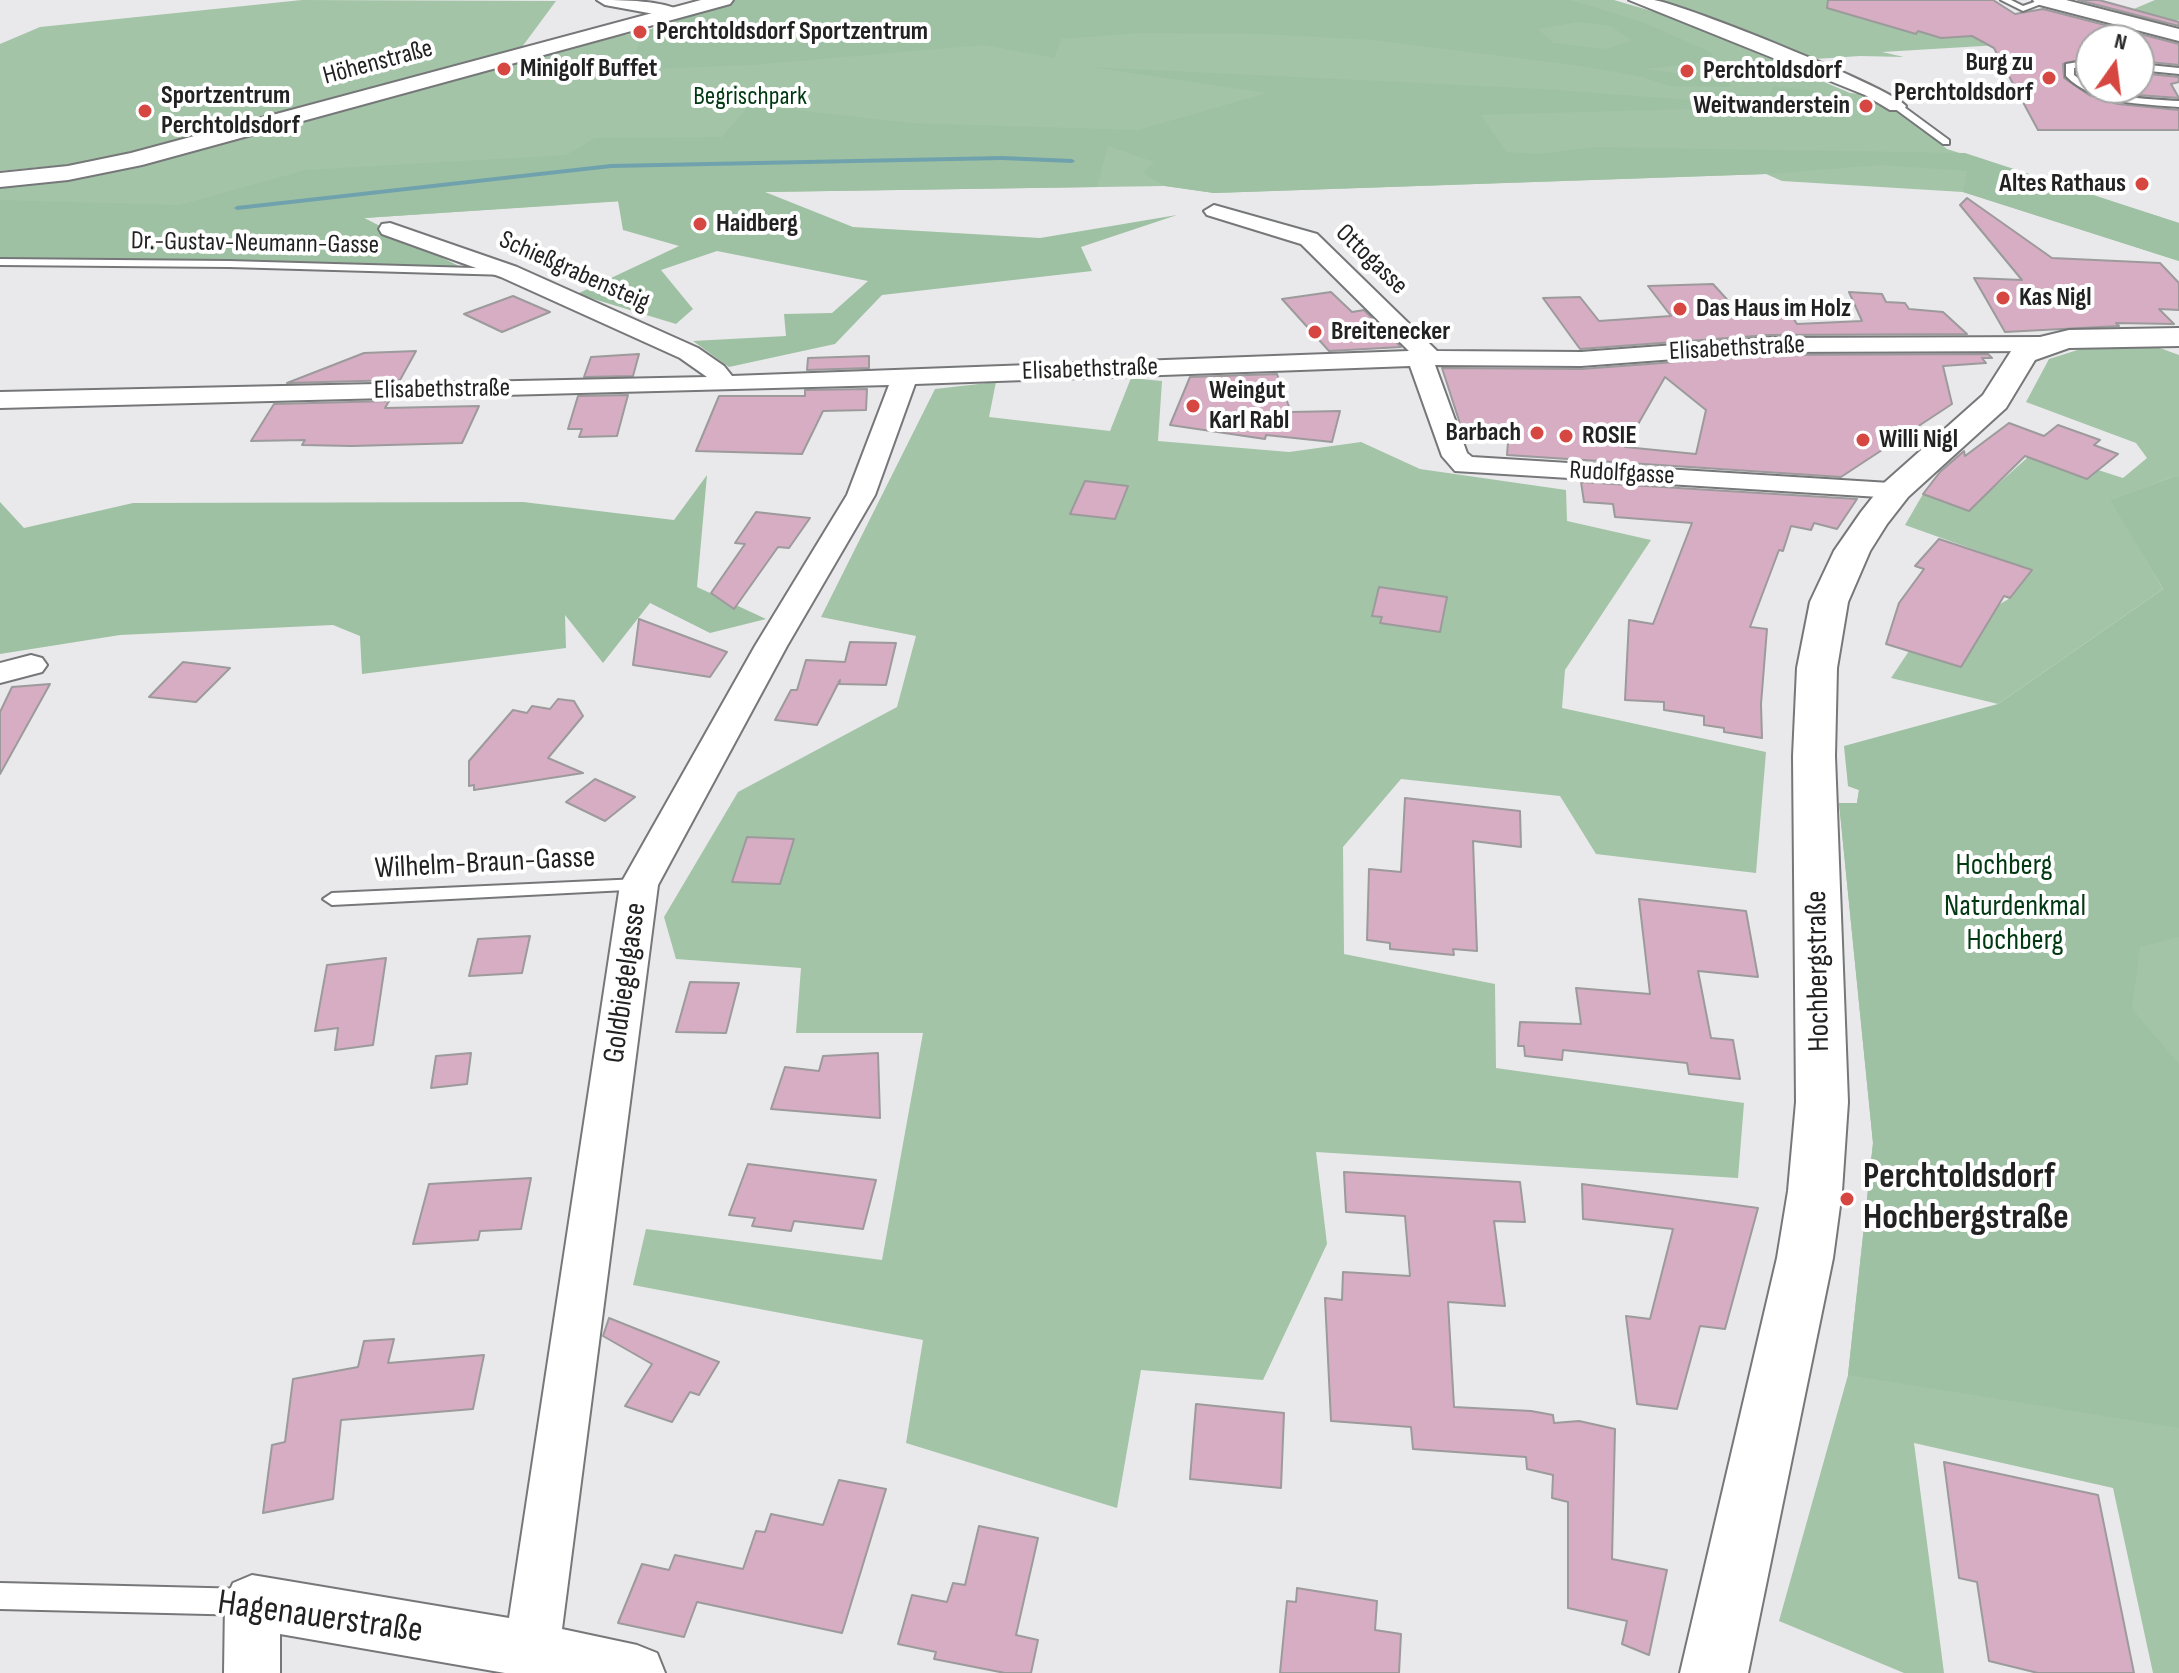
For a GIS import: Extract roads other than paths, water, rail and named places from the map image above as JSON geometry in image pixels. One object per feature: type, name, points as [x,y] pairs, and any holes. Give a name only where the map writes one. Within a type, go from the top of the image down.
[{"type":"main road","name":"Höhenstraße","points":[[0,180],[68,173],[147,157],[723,0]]},
{"type":"main road","points":[[2044,0],[2179,35]]},
{"type":"main road","name":"Elisabethstraße","points":[[2046,344],[2069,339],[2179,337]]},
{"type":"main road","name":"Hochbergstraße","points":[[1714,1673],[1805,1258],[1815,1191],[1822,1102],[1814,756],[1817,668],[1829,602],[1852,551],[1896,490],[1995,401],[2024,354],[2046,344]]},
{"type":"street","points":[[605,0],[676,13]]},
{"type":"street","points":[[1637,0],[1686,15],[1859,86],[1897,106]]},
{"type":"street","name":"Ottogasse","points":[[1214,211],[1309,239],[1425,358]]},
{"type":"street","name":"Schießgrabensteig","points":[[390,229],[509,272],[689,353],[715,371],[725,384]]},
{"type":"street","name":"Elisabethstraße","points":[[0,400],[725,384],[1425,358],[1581,359],[1769,345],[2046,344]]},
{"type":"street","name":"Rudolfgasse","points":[[1425,358],[1455,456],[1465,465],[1896,490]]},
{"type":"street","name":"Goldbiegelgasse","points":[[532,1650],[639,885],[771,646],[861,495],[905,377]]},
{"type":"street","points":[[252,1602],[252,1673]]},
{"type":"street","name":"Hagenauerstraße","points":[[252,1602],[532,1650],[637,1673]]},
{"type":"lane","points":[[2005,0],[2023,9],[2044,0]]},
{"type":"lane","points":[[2075,65],[2069,66],[2070,76],[2075,80]]},
{"type":"lane","points":[[2155,69],[2179,71]]},
{"type":"lane","points":[[2155,102],[2176,105]]},
{"type":"lane","points":[[1897,106],[1946,142]]},
{"type":"lane","name":"Dr.-Gustav-Neumann-Gasse","points":[[0,262],[229,264],[509,272]]},
{"type":"lane","name":"Wilhelm-Braun-Gasse","points":[[332,899],[639,885]]},
{"type":"lane","name":"Hagenauerstraße","points":[[0,1596],[252,1602]]},
{"type":"waterway","points":[[237,208],[611,166],[1002,158],[1072,161]]},
{"type":"place","name":"Perchtoldsdorf Sportzentrum","points":[[640,32]]},
{"type":"place","name":"Minigolf Buffet","points":[[504,69]]},
{"type":"place","name":"Perchtoldsdorf","points":[[1687,71]]},
{"type":"place","name":"Burg zu Perchtoldsdorf","points":[[2049,78]]},
{"type":"place","name":"Weitwanderstein","points":[[1866,106]]},
{"type":"place","name":"Sportzentrum Perchtoldsdorf","points":[[145,111]]},
{"type":"place","name":"Altes Rathaus","points":[[2142,184]]},
{"type":"place","name":"Haidberg","points":[[700,224]]},
{"type":"place","name":"Kas Nigl","points":[[2003,298]]},
{"type":"place","name":"Das Haus im Holz","points":[[1680,309]]},
{"type":"place","name":"Breitenecker","points":[[1315,332]]},
{"type":"place","name":"Weingut Karl Rabl","points":[[1193,406]]},
{"type":"place","name":"Barbach","points":[[1537,433]]},
{"type":"place","name":"ROSIE","points":[[1566,436]]},
{"type":"place","name":"Willi Nigl","points":[[1863,440]]},
{"type":"place","name":"Perchtoldsdorf Hochbergstraße","points":[[1847,1199]]},
{"type":"park label","name":"Begrischpark","points":[[750,97]]},
{"type":"park label","name":"Hochberg","points":[[2004,866]]},
{"type":"park label","name":"Naturdenkmal Hochberg","points":[[2015,924]]}]
